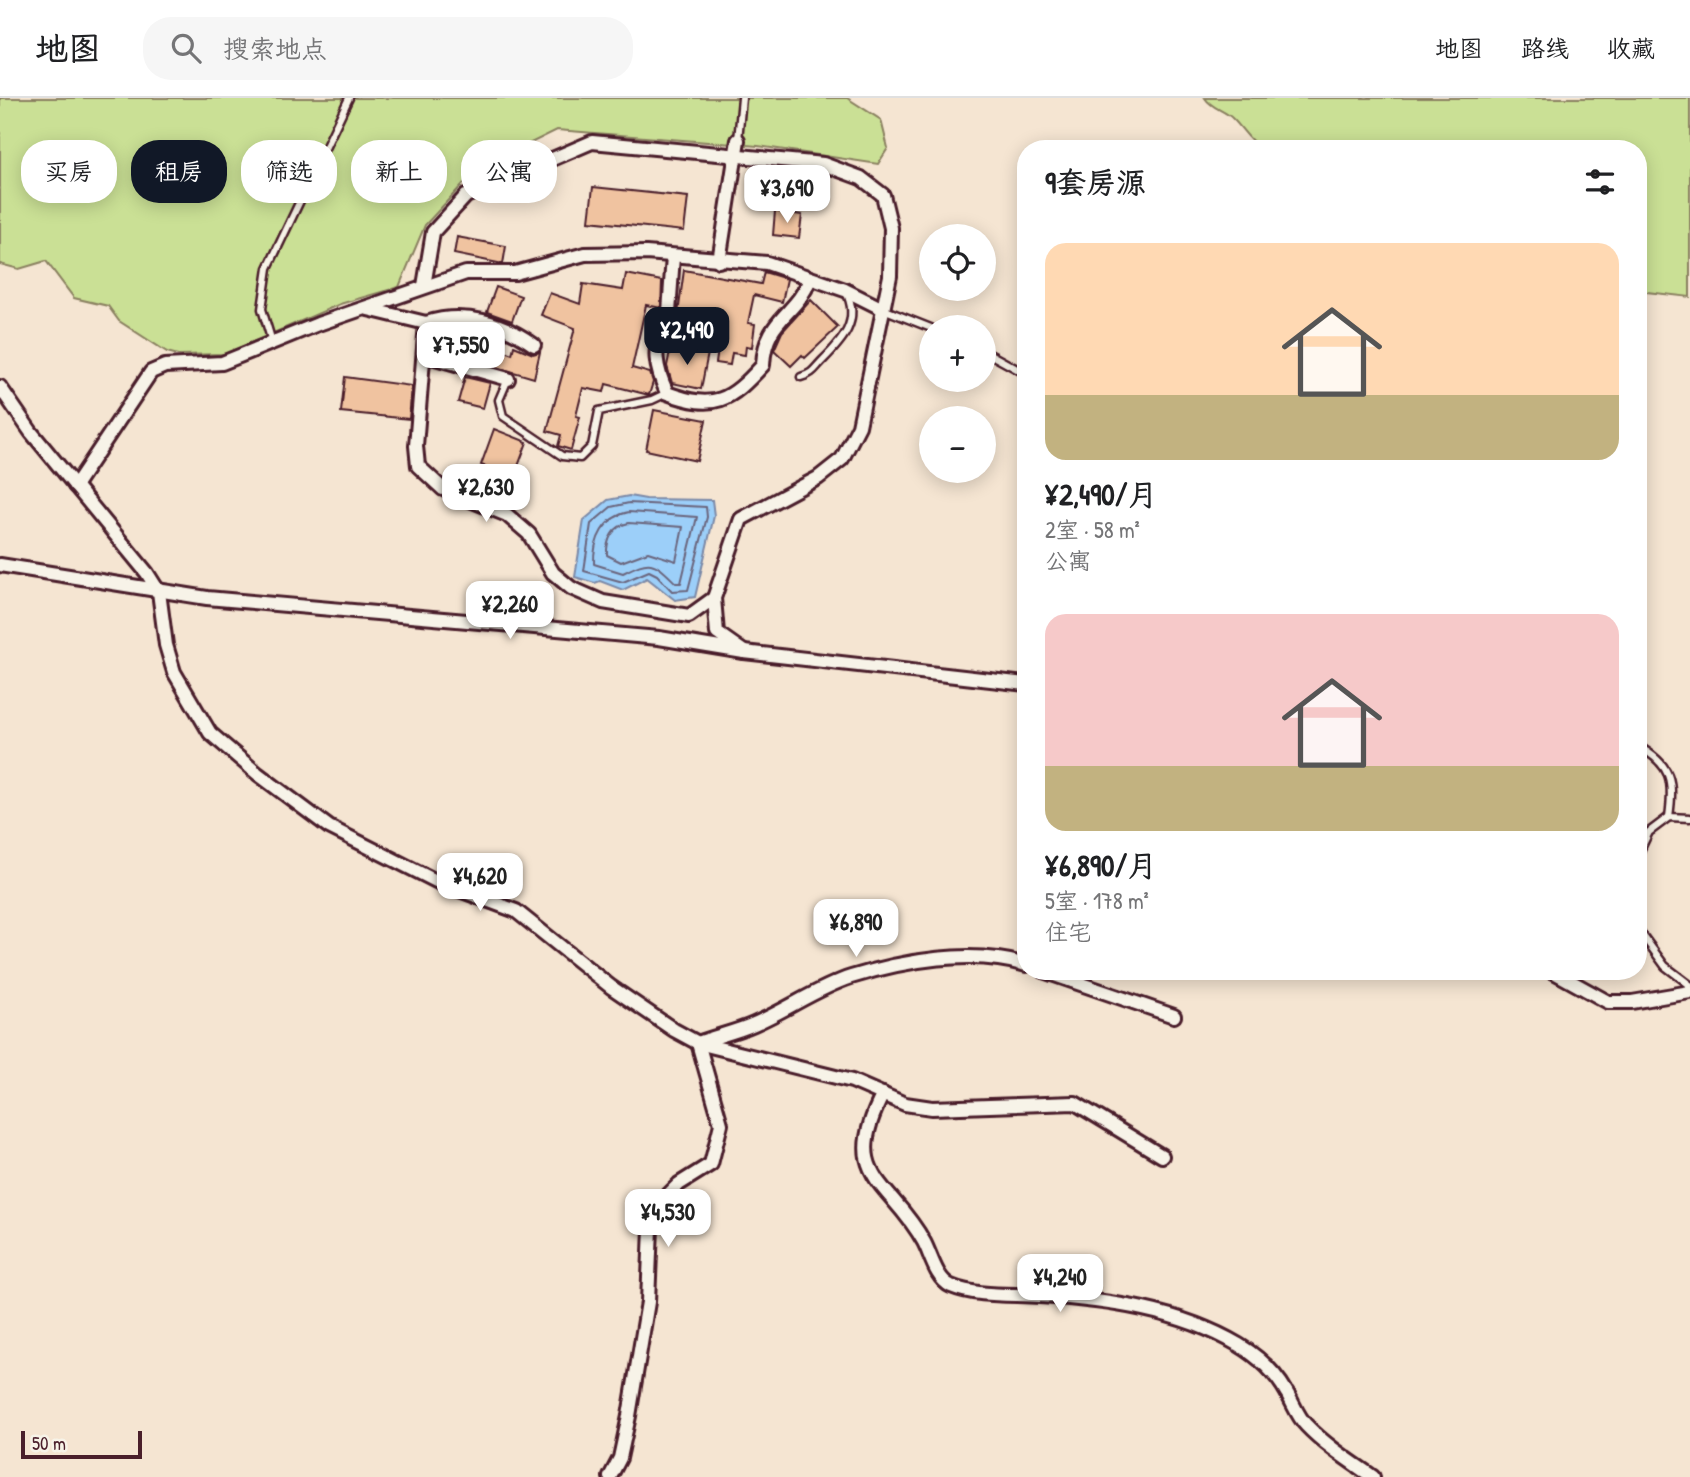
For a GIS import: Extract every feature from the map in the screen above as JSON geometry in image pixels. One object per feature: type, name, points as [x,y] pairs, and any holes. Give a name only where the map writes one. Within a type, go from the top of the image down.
[{"type":"street","points":[[719,261],[738,140]]},
{"type":"street","points":[[424,286],[433,232],[466,196],[592,142],[823,164],[861,178],[883,195],[891,228],[890,276],[859,426],[842,459],[818,478],[741,519],[714,598],[718,633],[744,652]]},
{"type":"street","points":[[75,486],[151,372],[165,366],[222,363],[318,324],[466,274],[515,273],[585,254],[673,256],[767,263],[845,290],[883,309]]},
{"type":"street","points":[[673,256],[668,326],[660,334],[656,351],[657,368],[667,393],[689,401],[722,401],[746,384],[763,365],[764,346],[775,323],[798,302],[810,279]]},
{"type":"street","points":[[368,309],[426,323],[447,317],[464,317],[515,331],[534,345]]},
{"type":"street","points":[[426,323],[416,446],[418,466],[443,489],[507,515],[529,534],[553,573],[571,588],[603,603],[689,616],[714,598]]},
{"type":"street","points":[[425,355],[508,379]]},
{"type":"street","points":[[0,387],[31,432],[147,573],[159,592],[166,645],[174,673],[210,733],[258,774],[329,827],[438,882],[516,911],[611,987],[698,1043],[852,1081],[905,1104],[932,1108],[1075,1103],[1162,1156]]},
{"type":"street","points":[[0,565],[159,592],[659,638],[744,652],[1017,683]]},
{"type":"street","points":[[698,1043],[754,1024],[850,978],[911,963],[974,957],[1017,962]]},
{"type":"street","points":[[1077,980],[1174,1016]]},
{"type":"street","points":[[1568,980],[1608,1002],[1632,1002],[1690,992]]},
{"type":"street","points":[[610,1477],[620,1458],[648,1302],[651,1228],[664,1199],[679,1184],[711,1164],[718,1143],[721,1124],[698,1043]]},
{"type":"street","points":[[883,1094],[870,1118],[866,1163],[878,1185],[923,1239],[936,1268],[948,1285],[970,1291],[1086,1299],[1181,1318],[1239,1345],[1268,1366],[1304,1423],[1373,1477]]},
{"type":"lane","points":[[274,344],[267,332],[262,309],[268,268],[349,98]]},
{"type":"lane","points":[[738,140],[742,98]]},
{"type":"lane","points":[[801,377],[814,373],[850,328],[853,311],[845,290]]},
{"type":"lane","points":[[883,309],[919,323]]},
{"type":"lane","points":[[996,358],[1017,369]]},
{"type":"lane","points":[[508,379],[499,400],[503,416],[562,456],[580,458],[592,446],[598,411],[652,400],[667,393]]},
{"type":"lane","points":[[1647,752],[1661,761],[1674,786],[1669,817]]},
{"type":"lane","points":[[1647,836],[1669,817],[1690,818]]},
{"type":"lane","points":[[1647,941],[1665,966],[1690,985]]},
{"type":"green space","points":[[0,98],[847,98],[881,120],[888,148],[878,164],[758,146],[557,130],[537,140],[461,140],[461,186],[447,201],[447,140],[351,140],[351,203],[445,203],[425,225],[399,287],[340,304],[225,354],[178,355],[167,352],[119,321],[108,306],[74,298],[46,261],[19,269],[0,264]]},
{"type":"green space","points":[[1205,98],[1690,98],[1690,297],[1647,292],[1647,140],[1251,140],[1230,116],[1211,105]]},
{"type":"water","points":[[629,496],[646,499],[712,500],[714,516],[695,597],[675,600],[647,578],[623,590],[600,581],[595,583],[575,577],[584,520],[608,500]]},
{"type":"building","points":[[593,187],[688,197],[684,231],[589,221]]},
{"type":"building","points":[[775,211],[802,215],[799,238],[773,235]]},
{"type":"building","points":[[457,237],[506,246],[503,264],[454,254]]},
{"type":"building","points":[[684,270],[761,284],[764,272],[787,279],[782,302],[754,295],[748,323],[755,324],[752,347],[746,346],[745,355],[732,353],[730,365],[716,363],[722,323],[678,314]]},
{"type":"building","points":[[626,274],[662,281],[661,308],[646,305],[632,368],[650,373],[653,382],[649,395],[606,384],[604,392],[583,388],[576,416],[580,417],[571,450],[558,446],[561,435],[547,431],[575,328],[541,315],[550,293],[580,304],[583,284],[623,290]]},
{"type":"building","points":[[496,287],[521,296],[512,321],[487,312]]},
{"type":"building","points":[[811,300],[838,327],[805,358],[802,355],[791,366],[774,350],[782,332]]},
{"type":"building","points":[[514,346],[533,354],[540,352],[534,378],[490,365],[497,348],[512,354]]},
{"type":"building","points":[[671,346],[708,353],[701,389],[672,383],[667,366]]},
{"type":"building","points":[[345,377],[412,386],[409,419],[341,412]]},
{"type":"building","points":[[465,377],[490,383],[483,408],[458,402]]},
{"type":"building","points":[[654,410],[706,420],[697,461],[646,450]]},
{"type":"building","points":[[494,429],[527,442],[514,477],[481,465]]}]
